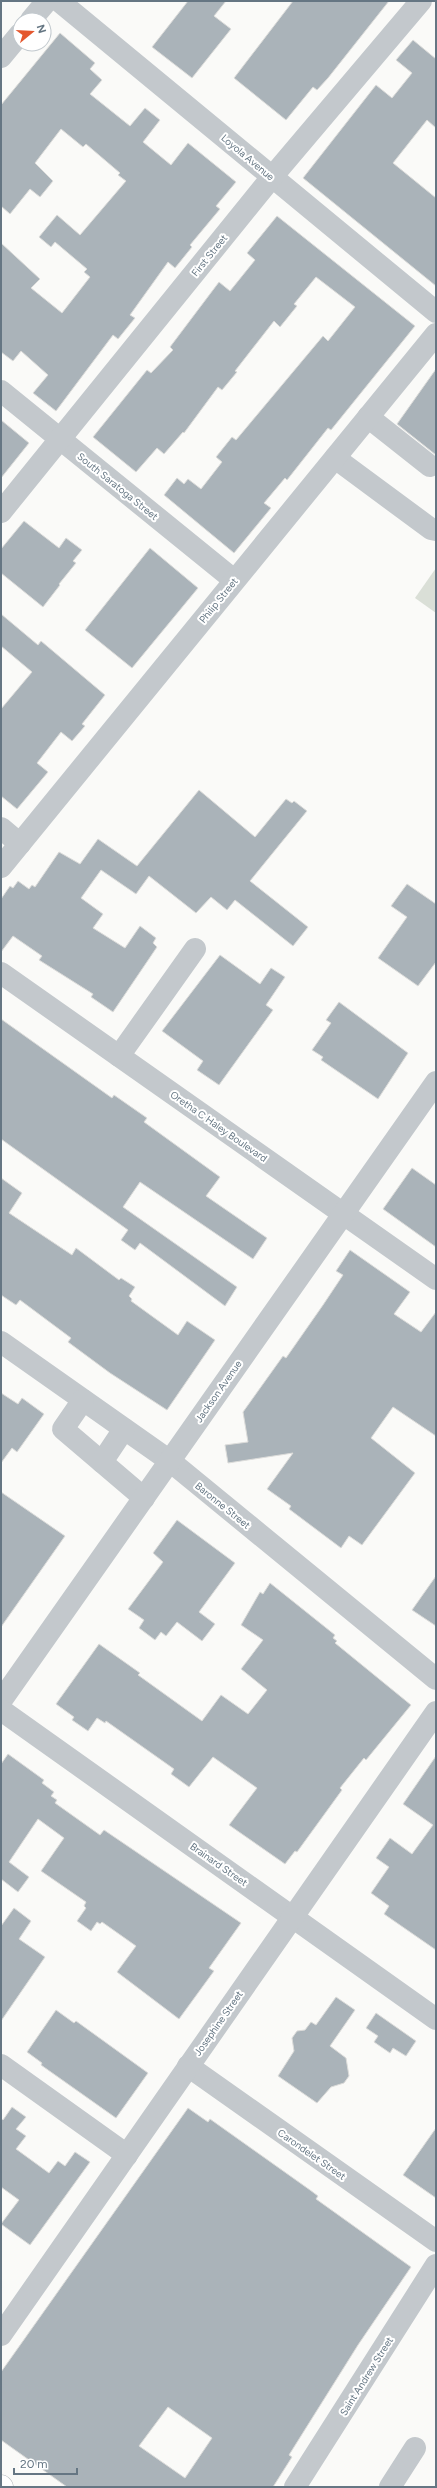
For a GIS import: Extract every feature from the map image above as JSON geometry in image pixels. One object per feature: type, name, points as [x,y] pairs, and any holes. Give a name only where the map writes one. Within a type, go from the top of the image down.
[{"type":"street","points":[[38,12],[47,1]]},
{"type":"street","name":"Loyola Avenue","points":[[59,1],[436,312]]},
{"type":"street","name":"First Street","points":[[1,512],[272,177],[422,1]]},
{"type":"street","points":[[1,57],[12,44]]},
{"type":"street","name":"Philip Street","points":[[1,867],[436,334]]},
{"type":"street","name":"South Saratoga Street","points":[[1,391],[234,580]]},
{"type":"street","points":[[368,417],[430,466]]},
{"type":"street","points":[[335,458],[431,530],[436,530]]},
{"type":"street","points":[[1,828],[20,844]]},
{"type":"street","points":[[119,1056],[195,949]]},
{"type":"street","name":"Oretha C Haley Boulevard","points":[[1,973],[343,1212],[436,1279]]},
{"type":"street","name":"Jackson Avenue","points":[[1,1701],[343,1212],[436,1082]]},
{"type":"street","name":"Baronne Street","points":[[1,1342],[170,1461],[436,1679]]},
{"type":"street","points":[[83,1400],[63,1428],[144,1498]]},
{"type":"street","points":[[102,1462],[124,1429]]},
{"type":"street","name":"Brainard Street","points":[[1,1710],[293,1916],[436,2020]]},
{"type":"street","name":"Josephine Street","points":[[1,2334],[436,1712]]},
{"type":"street","points":[[1,2065],[127,2155]]},
{"type":"street","name":"Carondelet Street","points":[[188,2066],[436,2241]]},
{"type":"street","name":"Saint Andrew Street","points":[[296,2487],[436,2265]]},
{"type":"street","points":[[390,2487],[415,2448]]},
{"type":"shaded area","points":[[436,568],[436,613],[415,598]]},
{"type":"building","points":[[188,1],[226,1],[214,16],[231,29],[192,78],[152,47]]},
{"type":"building","points":[[293,1],[389,1],[328,78],[317,90],[313,87],[286,120],[234,78]]},
{"type":"building","points":[[60,33],[95,63],[90,69],[102,80],[90,94],[130,126],[145,108],[160,120],[143,142],[171,165],[188,143],[236,182],[216,206],[220,209],[190,245],[192,247],[175,268],[168,262],[130,315],[135,318],[118,339],[113,335],[56,411],[33,393],[48,375],[21,351],[13,361],[1,352],[1,243],[40,279],[31,288],[62,313],[90,277],[84,272],[87,269],[55,242],[51,247],[39,237],[57,215],[80,235],[126,181],[118,175],[120,173],[86,144],[83,147],[61,129],[35,163],[53,181],[40,197],[30,189],[10,214],[1,206],[1,105],[44,52],[52,52],[52,43]]},
{"type":"building","points":[[413,40],[436,59],[436,128],[427,120],[393,163],[436,198],[436,286],[303,178],[376,85],[392,98],[412,73],[396,60]]},
{"type":"building","points":[[277,216],[415,326],[331,430],[328,428],[287,480],[285,478],[264,503],[271,508],[234,553],[164,495],[177,478],[184,484],[188,479],[201,489],[222,462],[216,457],[232,437],[236,440],[323,336],[328,341],[355,307],[316,277],[294,304],[297,306],[280,327],[274,321],[235,371],[237,372],[222,390],[218,387],[184,433],[183,432],[164,454],[157,448],[136,472],[93,437],[147,370],[151,373],[173,350],[170,347],[219,282],[230,291],[255,260],[247,253]]},
{"type":"building","points":[[436,369],[436,455],[397,424]]},
{"type":"building","points":[[1,420],[29,443],[1,478]]},
{"type":"building","points":[[24,521],[59,548],[66,538],[82,550],[73,561],[76,563],[43,607],[1,573],[1,549]]},
{"type":"building","points":[[150,548],[198,588],[132,668],[85,630]]},
{"type":"building","points":[[1,614],[38,645],[41,641],[105,695],[82,724],[85,726],[72,741],[61,732],[37,763],[48,772],[17,809],[1,796],[1,709],[32,672],[1,646]]},
{"type":"building","points":[[199,790],[255,837],[286,799],[292,803],[294,801],[307,811],[250,881],[308,927],[293,946],[235,900],[227,910],[211,897],[196,913],[149,876],[136,894],[101,870],[81,898],[103,914],[93,928],[125,948],[140,926],[156,938],[153,943],[157,947],[113,1012],[91,997],[93,994],[39,960],[42,956],[13,936],[1,952],[1,899],[10,886],[13,888],[18,881],[29,889],[32,885],[35,887],[59,852],[80,864],[98,839],[137,866]]},
{"type":"building","points":[[407,884],[436,904],[436,962],[418,986],[378,958],[407,917],[391,906]]},
{"type":"building","points":[[220,955],[260,984],[271,968],[285,977],[266,1005],[273,1010],[219,1085],[197,1070],[203,1061],[162,1031]]},
{"type":"building","points":[[339,1002],[408,1053],[378,1099],[321,1060],[323,1057],[312,1050],[331,1023],[326,1020]]},
{"type":"building","points":[[1,1019],[112,1098],[114,1095],[147,1118],[144,1122],[220,1177],[206,1196],[267,1238],[253,1259],[140,1182],[123,1207],[237,1287],[225,1306],[140,1243],[135,1250],[121,1240],[128,1230],[1,1139]]},
{"type":"building","points":[[412,1168],[436,1185],[436,1247],[383,1209]]},
{"type":"building","points":[[1,1178],[22,1193],[9,1213],[72,1255],[76,1248],[119,1280],[121,1278],[135,1287],[129,1296],[132,1299],[131,1301],[178,1335],[187,1321],[215,1340],[167,1410],[110,1373],[68,1342],[71,1338],[20,1300],[16,1305],[1,1295]]},
{"type":"building","points":[[350,1250],[410,1292],[394,1314],[421,1332],[436,1312],[436,1436],[393,1407],[371,1438],[415,1473],[362,1545],[349,1536],[341,1548],[289,1509],[291,1506],[267,1489],[293,1453],[228,1463],[225,1445],[248,1442],[243,1412],[283,1356],[286,1358],[343,1275],[336,1271]]},
{"type":"building","points":[[1,1393],[18,1404],[22,1398],[44,1414],[17,1452],[12,1448],[1,1463]]},
{"type":"building","points":[[1,1492],[65,1536],[1,1627]]},
{"type":"building","points":[[177,1520],[235,1563],[199,1612],[215,1624],[202,1641],[177,1622],[166,1636],[161,1632],[155,1640],[139,1628],[144,1620],[128,1609],[163,1562],[153,1553]]},
{"type":"building","points":[[436,1576],[436,1626],[412,1610]]},
{"type":"building","points":[[270,1583],[335,1635],[333,1638],[337,1641],[335,1643],[411,1705],[366,1760],[364,1758],[340,1788],[342,1790],[297,1852],[295,1851],[285,1864],[229,1825],[257,1788],[213,1757],[189,1787],[171,1774],[174,1769],[106,1721],[105,1723],[97,1718],[88,1731],[72,1720],[74,1717],[56,1704],[99,1644],[140,1673],[138,1675],[202,1721],[221,1695],[248,1714],[267,1690],[241,1669],[263,1640],[241,1625],[260,1592],[263,1594]]},
{"type":"building","points":[[8,1754],[44,1780],[42,1783],[54,1792],[51,1796],[57,1800],[55,1803],[100,1835],[104,1830],[241,1923],[209,1968],[214,1971],[179,2019],[117,1972],[136,1946],[102,1922],[100,1924],[97,1922],[91,1931],[77,1921],[86,1908],[84,1906],[86,1902],[41,1871],[64,1838],[38,1819],[9,1862],[29,1877],[18,1892],[1,1879],[1,1764]]},
{"type":"building","points":[[436,1756],[436,1950],[384,1914],[389,1906],[371,1893],[389,1867],[376,1858],[390,1838],[412,1854],[433,1825],[403,1804]]},
{"type":"building","points":[[14,1908],[31,1921],[19,1939],[45,1957],[1,2021],[1,1926]]},
{"type":"building","points":[[336,1997],[355,2010],[330,2046],[346,2058],[349,2076],[344,2083],[331,2087],[317,2103],[278,2076],[294,2051],[292,2038],[297,2031],[305,2030],[311,2022],[316,2025]]},
{"type":"building","points":[[56,2010],[74,2023],[76,2021],[148,2073],[116,2118],[41,2065],[42,2063],[27,2052]]},
{"type":"building","points":[[376,2013],[416,2041],[406,2056],[393,2048],[390,2053],[374,2042],[378,2036],[366,2028]]},
{"type":"building","points":[[12,2107],[26,2117],[16,2129],[26,2136],[16,2149],[49,2173],[58,2161],[65,2166],[75,2152],[90,2162],[30,2245],[1,2224],[19,2200],[1,2187],[1,2118],[3,2120]]},
{"type":"building","points":[[188,2108],[208,2122],[210,2119],[310,2190],[318,2196],[316,2199],[411,2267],[358,2345],[289,2455],[292,2457],[273,2487],[67,2487],[1,2440],[1,2372]],"holes":[[[168,2407],[212,2438],[185,2478],[139,2446]]]},
{"type":"building","points":[[436,2128],[436,2198],[403,2175]]}]
